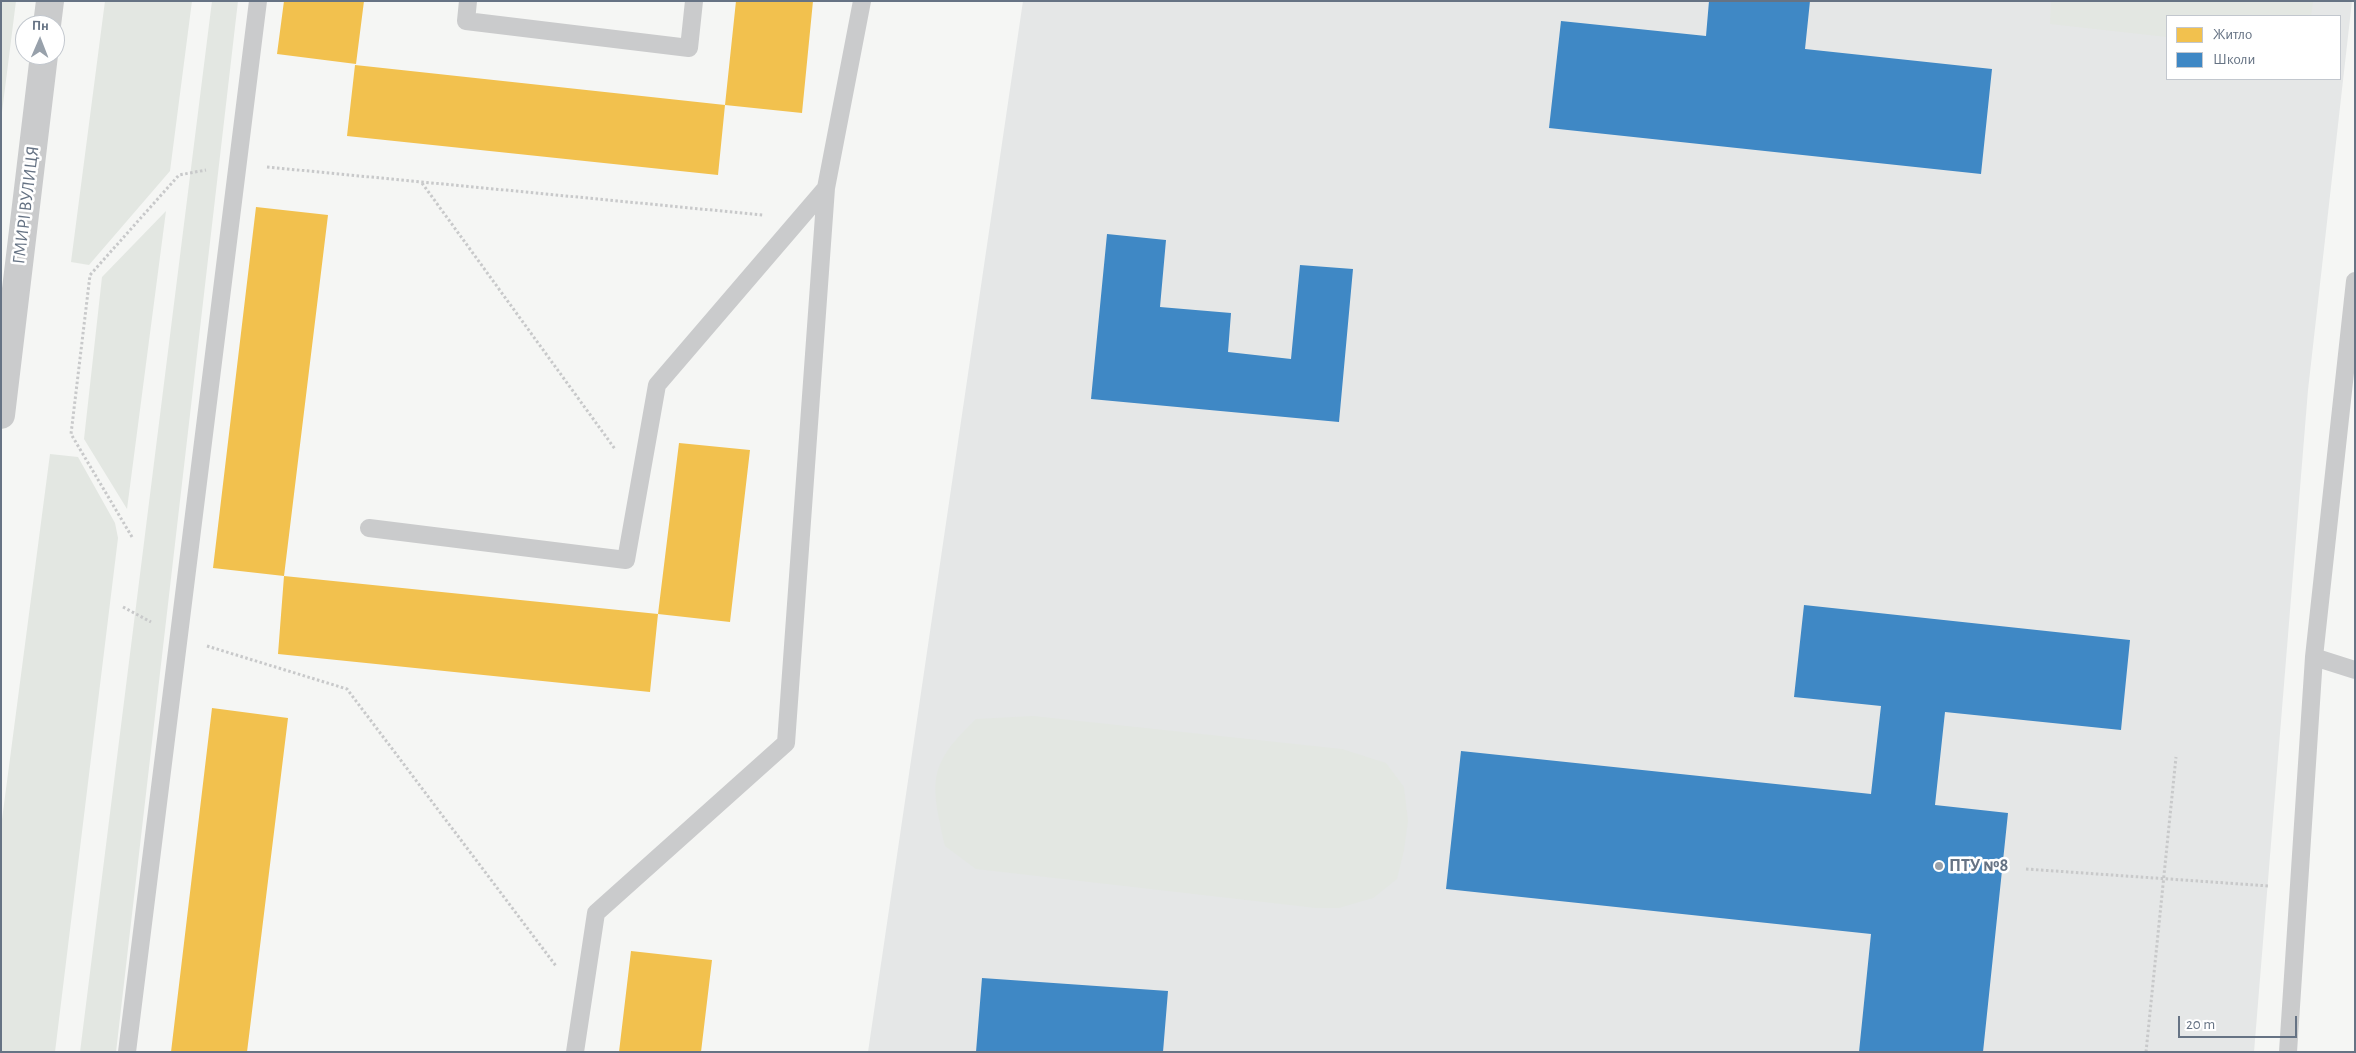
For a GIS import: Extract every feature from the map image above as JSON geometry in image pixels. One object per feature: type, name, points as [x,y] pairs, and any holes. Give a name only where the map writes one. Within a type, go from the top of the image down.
[{"type":"street","points":[[48,15],[50,1]]},
{"type":"street","name":"ГМИРІ ВУЛИЦЯ","points":[[1,415],[3,375],[43,65]]},
{"type":"lane","points":[[127,1052],[258,1]]},
{"type":"lane","points":[[468,1],[466,21],[688,48],[694,1]]},
{"type":"lane","points":[[575,1052],[596,913],[786,744],[826,188],[862,1]]},
{"type":"lane","points":[[369,528],[626,560],[657,385],[826,188]]},
{"type":"lane","points":[[2288,1052],[2314,657],[2355,281]]},
{"type":"lane","points":[[2314,657],[2355,670]]},
{"type":"path","points":[[132,537],[71,434],[90,275],[179,175],[238,164],[800,218]]},
{"type":"path","points":[[422,182],[640,484]]},
{"type":"path","points":[[123,607],[179,637],[347,689],[583,1001]]},
{"type":"path","points":[[2146,1052],[2176,757]]},
{"type":"path","points":[[2026,869],[2299,887]]},
{"type":"shaded area","points":[[1,1],[16,1],[1,120]]},
{"type":"shaded area","points":[[105,1],[192,1],[170,171],[89,265],[71,262]]},
{"type":"shaded area","points":[[212,1],[238,1],[116,1052],[80,1052]]},
{"type":"shaded area","points":[[1023,1],[2352,1],[2308,390],[2254,1052],[868,1052]]},
{"type":"shaded area","points":[[2051,1],[2313,1],[2311,15],[2166,15],[2166,37],[2050,24]]},
{"type":"shaded area","points":[[166,211],[127,509],[84,439],[102,277]]},
{"type":"shaded area","points":[[50,454],[78,457],[115,523],[118,538],[55,1052],[1,1052],[1,827]]},
{"type":"shaded area","points":[[1033,716],[1342,749],[1386,763],[1404,787],[1408,821],[1397,879],[1373,898],[1339,908],[1316,908],[976,869],[945,846],[937,806],[936,776],[948,750],[976,719]]},
{"type":"building: Житло","points":[[284,1],[364,1],[356,64],[277,54]]},
{"type":"building: Житло","points":[[736,1],[813,1],[802,113],[725,105]]},
{"type":"building: Житло","points":[[355,65],[725,105],[718,175],[347,136]]},
{"type":"building: Житло","points":[[256,207],[328,215],[284,576],[213,568]]},
{"type":"building: Житло","points":[[679,443],[750,450],[730,622],[658,614]]},
{"type":"building: Житло","points":[[284,576],[658,614],[650,692],[278,654]]},
{"type":"building: Житло","points":[[212,708],[288,718],[247,1052],[171,1052]]},
{"type":"building: Житло","points":[[631,951],[712,960],[701,1052],[619,1052]]},
{"type":"building: Школи","points":[[1709,1],[1810,1],[1805,49],[1992,69],[1981,174],[1549,128],[1561,21],[1706,36]]},
{"type":"building: Школи","points":[[1107,234],[1166,240],[1160,307],[1231,313],[1228,352],[1291,359],[1300,265],[1353,269],[1339,422],[1091,399]]},
{"type":"building: Школи","points":[[1804,605],[2130,640],[2121,730],[1945,712],[1935,805],[2008,813],[1983,1052],[1859,1052],[1871,934],[1446,889],[1461,751],[1871,794],[1881,706],[1794,697]]},
{"type":"building: Школи","points":[[982,978],[1168,991],[1163,1052],[976,1052]]},
{"type":"place","name":"ПТУ №8","points":[[1939,866]]}]
